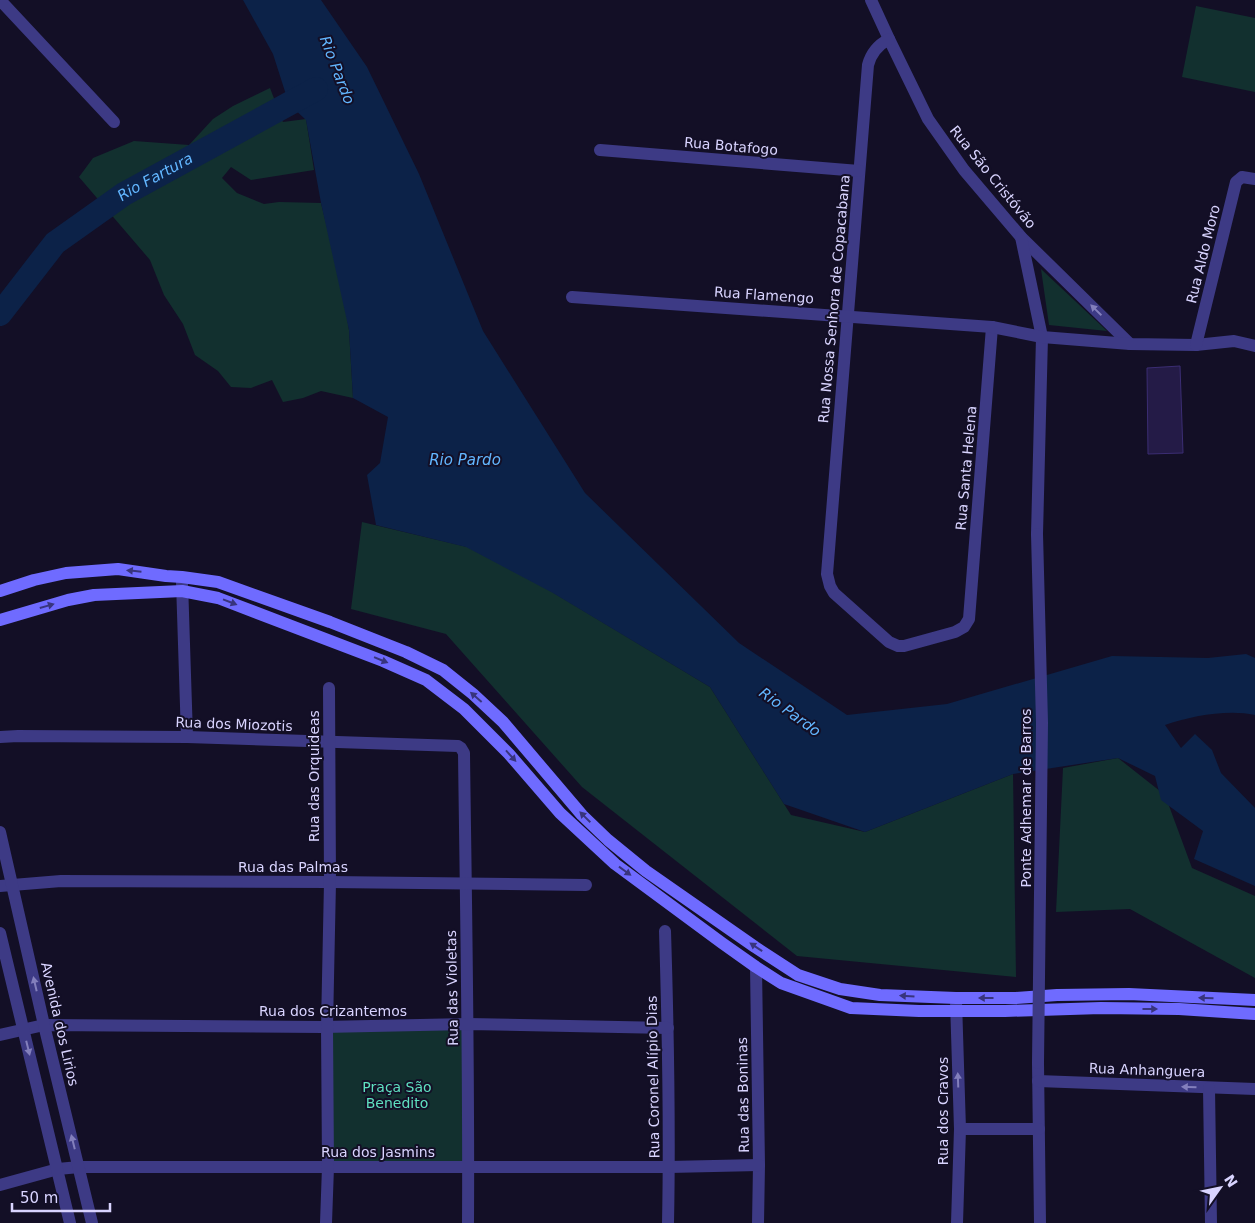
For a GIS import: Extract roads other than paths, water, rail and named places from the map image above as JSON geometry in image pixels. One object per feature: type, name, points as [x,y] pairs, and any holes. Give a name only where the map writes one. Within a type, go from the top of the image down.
[{"type":"main road","points":[[0,591],[34,580],[66,573],[118,569],[218,582],[406,652],[443,670],[473,694],[503,722],[582,815],[608,840],[646,871],[755,947],[798,974],[840,989],[956,1004],[1179,1009],[1255,1014]]},
{"type":"main road","points":[[0,620],[68,600],[94,595],[182,591],[218,598],[383,661],[426,680],[464,708],[509,754],[560,813],[615,864],[756,967],[781,982],[851,1008],[919,1011],[956,1004],[1057,995],[1129,994],[1255,1000]]},
{"type":"street","points":[[0,0],[114,122]]},
{"type":"street","name":"Rua São Cristóvão","points":[[871,0],[928,119],[964,170],[1021,237],[1130,344]]},
{"type":"street","name":"Rua Nossa Senhora de Copacabana","points":[[889,39],[875,50],[868,65],[828,582],[834,593],[890,642],[898,646],[907,646],[958,631],[968,622],[970,612]]},
{"type":"street","name":"Rua Botafogo","points":[[600,150],[859,171]]},
{"type":"street","name":"Rua Aldo Moro","points":[[1196,345],[1236,182],[1242,177],[1251,178]]},
{"type":"street","name":"Ponte Adhemar de Barros","points":[[1021,237],[1042,337],[1037,534],[1042,723],[1038,1063],[1040,1223]]},
{"type":"street","name":"Rua Flamengo","points":[[572,297],[992,327],[1042,337],[1130,344],[1196,345],[1234,341],[1255,346]]},
{"type":"street","name":"Rua Santa Helena","points":[[970,612],[992,327]]},
{"type":"street","points":[[182,577],[187,737]]},
{"type":"street","name":"Rua das Orquideas","points":[[326,1223],[330,882],[328,688]]},
{"type":"street","name":"Rua dos Miozotis","points":[[0,737],[187,737],[458,746],[464,753]]},
{"type":"street","name":"Rua das Violetas","points":[[464,753],[468,1024],[468,1223]]},
{"type":"street","name":"Avenida dos Lirios","points":[[0,832],[6,885],[44,1024],[92,1223]]},
{"type":"street","name":"Rua das Palmas","points":[[6,885],[61,881],[586,885]]},
{"type":"street","name":"Rua Coronel Alípio Dias","points":[[665,931],[668,1028],[668,1223]]},
{"type":"street","points":[[0,933],[70,1223]]},
{"type":"street","name":"Rua das Boninas","points":[[756,967],[758,1223]]},
{"type":"street","name":"Rua dos Cravos","points":[[956,1004],[960,1128],[956,1223]]},
{"type":"street","name":"Rua dos Crizantemos","points":[[0,1035],[44,1024],[327,1027],[468,1024],[668,1028]]},
{"type":"street","name":"Rua Anhanguera","points":[[1038,1081],[1255,1089]]},
{"type":"street","points":[[1209,1088],[1211,1223]]},
{"type":"street","points":[[960,1128],[1039,1129]]},
{"type":"street","name":"Rua dos Jasmins","points":[[0,1185],[58,1169],[79,1167],[669,1167],[759,1165]]},
{"type":"water","name":"Rio Pardo","points":[[243,0],[321,0],[367,67],[419,174],[483,331],[585,493],[739,643],[847,715],[947,704],[1112,656],[1208,658],[1246,654],[1255,658],[1255,715],[1244,713],[1210,714],[1165,725],[1181,748],[1195,734],[1212,750],[1221,773],[1255,808],[1255,886],[1194,859],[1203,831],[1161,800],[1155,776],[1118,758],[1013,774],[865,832],[784,804],[710,687],[553,593],[466,547],[376,525],[367,475],[380,463],[388,417],[353,398],[349,330],[321,203],[306,120],[289,104],[273,54]]},
{"type":"waterway","name":"Rio Fartura","points":[[0,314],[55,243],[124,194],[316,89]]},
{"type":"park label","name":"Praça São Benedito","points":[[397,1096]]}]
